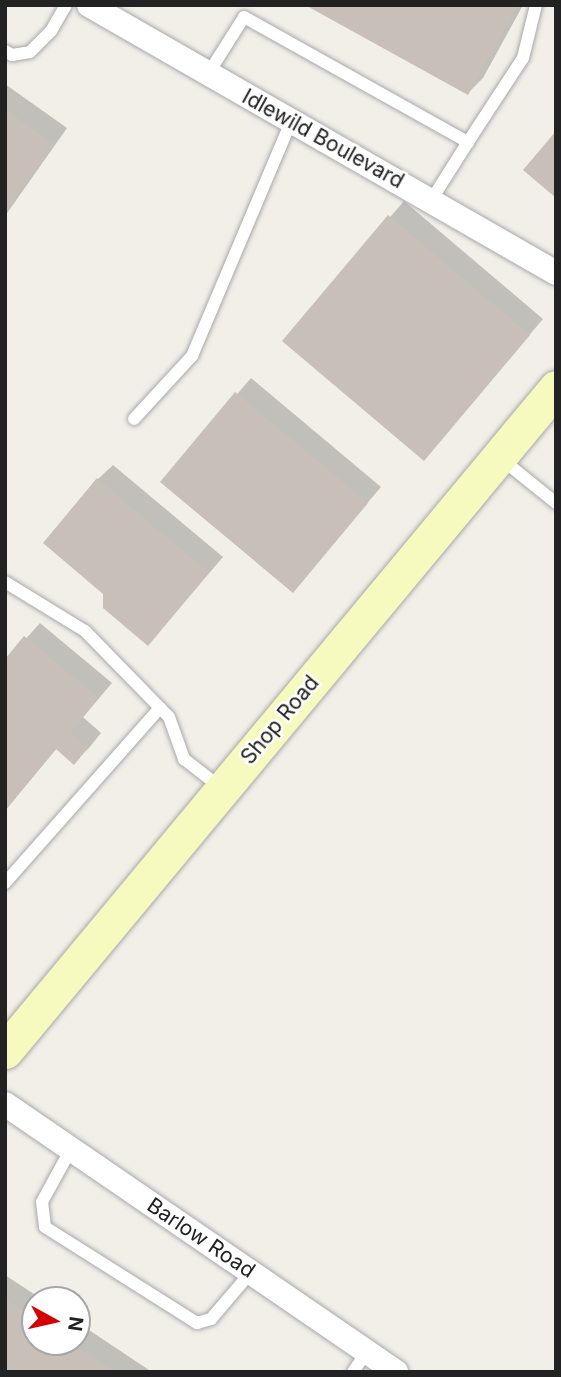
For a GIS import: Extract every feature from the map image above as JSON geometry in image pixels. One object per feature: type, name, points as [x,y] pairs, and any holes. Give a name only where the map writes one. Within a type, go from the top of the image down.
[{"type":"street","name":"Idlewild Boulevard","points":[[89,5],[291,122],[432,199],[556,273]]},
{"type":"street","name":"Shop Road","points":[[5,1051],[556,388]]},
{"type":"street","name":"Barlow Road","points":[[5,1104],[251,1272],[360,1362],[396,1372]]},
{"type":"lane","points":[[5,51],[12,55],[30,52],[51,31],[66,5]]},
{"type":"lane","points":[[432,199],[523,58],[536,5]]},
{"type":"lane","points":[[208,74],[244,16],[468,142]]},
{"type":"lane","points":[[134,419],[192,356],[291,122]]},
{"type":"lane","points":[[499,457],[556,503]]},
{"type":"lane","points":[[5,582],[85,631],[169,716],[184,759],[223,789]]},
{"type":"lane","points":[[5,883],[160,708]]},
{"type":"lane","points":[[71,1150],[42,1202],[45,1227],[198,1323],[211,1319],[251,1272]]},
{"type":"building","points":[[305,5],[518,5],[468,95]]},
{"type":"building","points":[[5,109],[54,144],[5,212]]},
{"type":"building","points":[[556,131],[556,198],[523,170]]},
{"type":"building","points":[[388,215],[530,335],[424,461],[282,341]]},
{"type":"building","points":[[235,392],[368,503],[293,593],[160,482]]},
{"type":"building","points":[[97,478],[209,573],[148,646],[103,608],[103,594],[43,543]]},
{"type":"building","points":[[24,636],[99,698],[70,733],[88,748],[74,765],[56,749],[5,810],[5,659]]},
{"type":"building","points":[[5,1299],[21,1310],[21,1356],[91,1356],[115,1372],[5,1372]]}]
